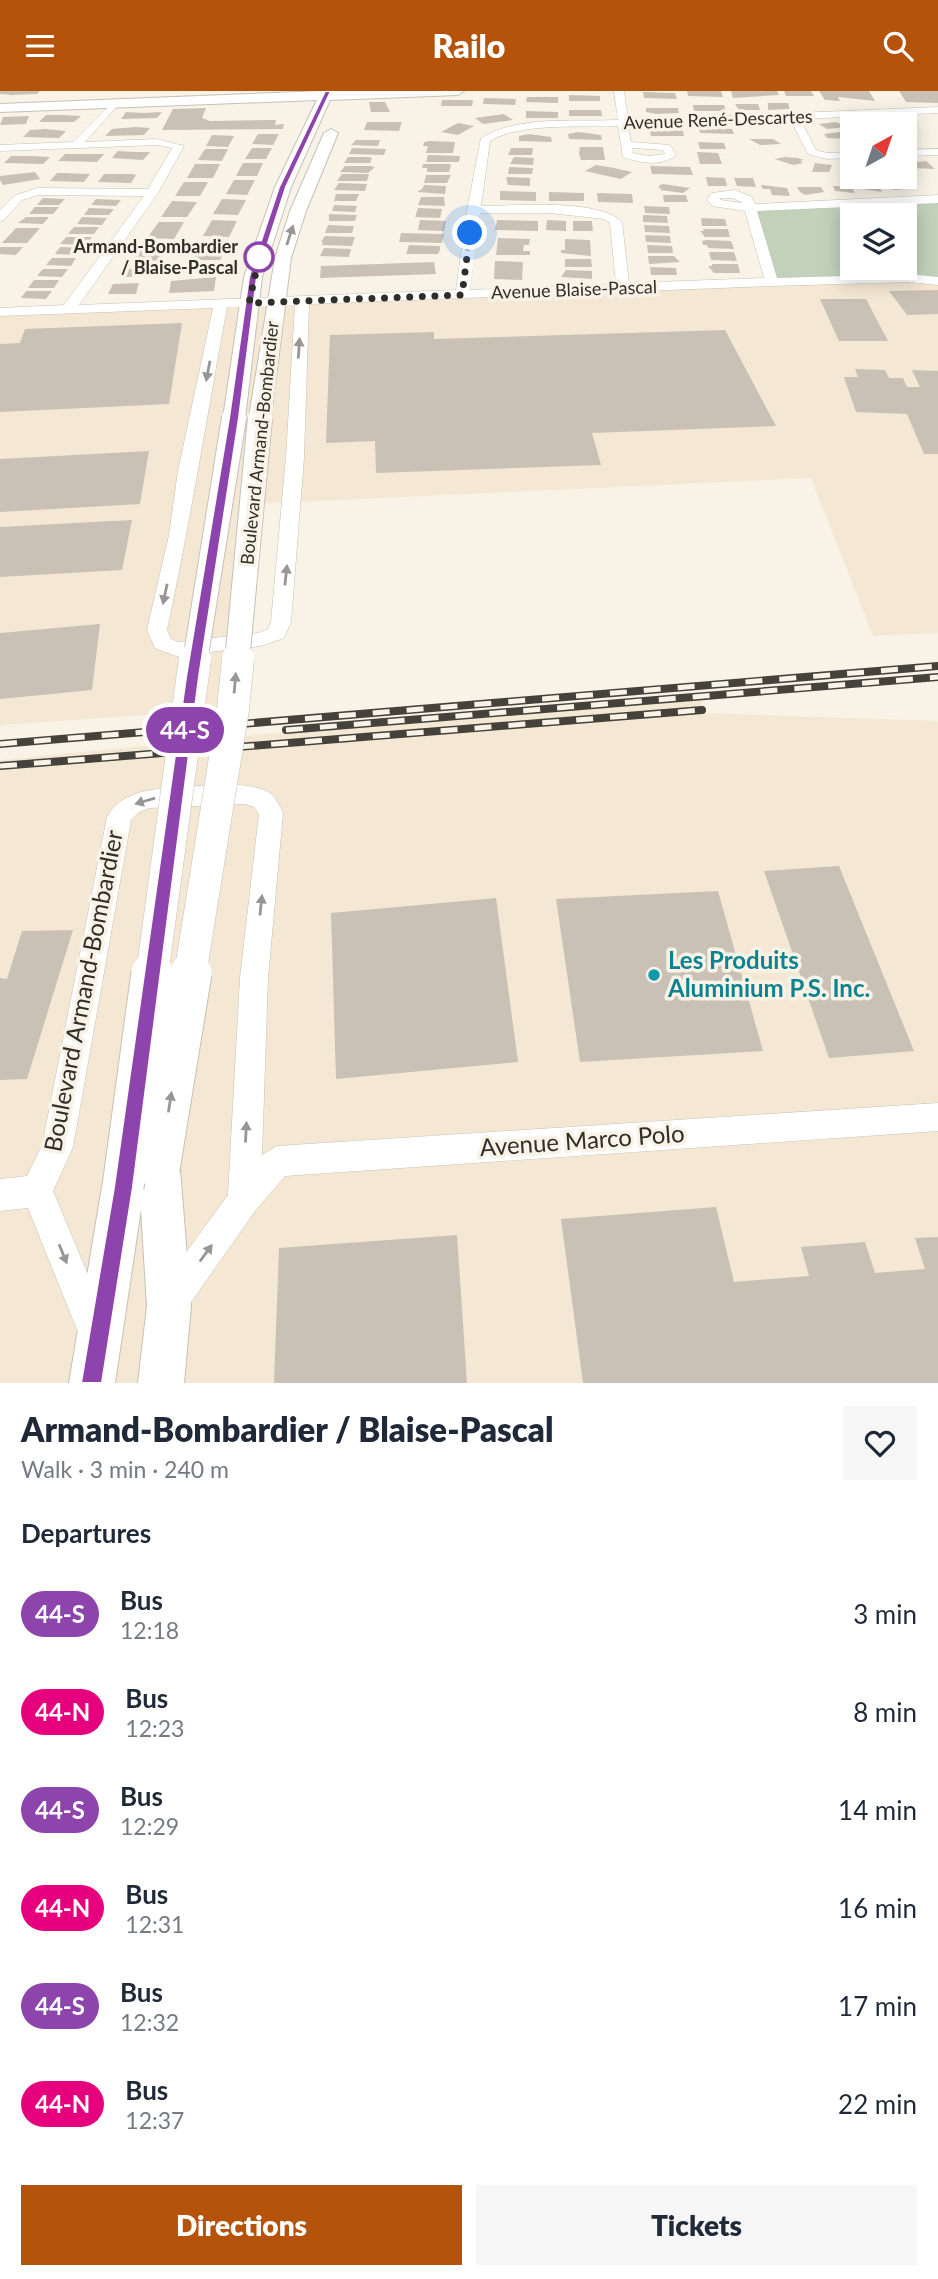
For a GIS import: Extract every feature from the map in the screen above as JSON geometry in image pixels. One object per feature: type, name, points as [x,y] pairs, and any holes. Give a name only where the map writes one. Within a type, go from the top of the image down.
[{"type":"street","points":[[0,106],[114,104],[328,92],[344,103],[458,91]]},
{"type":"street","points":[[619,91],[626,145]]},
{"type":"street","name":"Boulevard Armand-Bombardier","points":[[92,1383],[98,1339],[141,1178],[233,709],[247,417],[249,303],[255,270],[282,187],[328,92]]},
{"type":"street","points":[[0,106],[194,99]]},
{"type":"street","name":"Boulevard Armand-Bombardier","points":[[161,1383],[169,1306],[141,1178],[192,677],[247,417],[277,302],[283,258],[298,211],[344,103]]},
{"type":"street","points":[[76,145],[114,104]]},
{"type":"street","name":"Avenue René-Descartes","points":[[473,210],[485,140],[498,132],[522,127],[938,110]]},
{"type":"street","points":[[794,117],[812,152],[827,156],[840,155]]},
{"type":"street","points":[[0,148],[176,143],[178,149],[152,193],[68,310]]},
{"type":"street","points":[[917,153],[938,152]]},
{"type":"street","points":[[0,217],[22,195],[37,191],[152,193]]},
{"type":"street","points":[[772,282],[750,208],[938,199]]},
{"type":"street","points":[[462,295],[473,210],[584,211],[610,215],[616,222],[623,289]]},
{"type":"street","name":"Avenue Blaise-Pascal","points":[[0,312],[772,282],[909,278],[938,281]]},
{"type":"street","name":"Boulevard Armand-Bombardier","points":[[221,304],[187,471],[178,535],[157,630],[162,643],[176,649],[261,639],[277,633],[281,622],[293,482],[302,301]]},
{"type":"street","name":"Boulevard Armand-Bombardier","points":[[37,1191],[57,1147],[119,817],[130,806],[146,799],[247,795],[263,801],[271,813],[254,978],[244,1201],[169,1306]]},
{"type":"street","name":"Avenue Marco Polo","points":[[244,1201],[277,1161],[938,1118]]},
{"type":"street","points":[[0,1195],[37,1191],[98,1339]]},
{"type":"shaded area","points":[[938,281],[938,633],[873,636],[811,478],[252,504],[233,709],[0,725],[0,312],[772,282]]},
{"type":"shaded area","points":[[699,692],[705,713],[938,721],[938,1383],[0,1383],[0,760]]},
{"type":"green space","points":[[938,199],[938,281],[772,282],[750,208],[840,204],[840,280],[917,280],[917,203],[854,203]]},
{"type":"building","points":[[0,91],[40,91],[37,94],[11,95],[0,94]]},
{"type":"building","points":[[687,91],[721,91],[723,97],[688,96]]},
{"type":"building","points":[[731,91],[777,91],[779,95],[733,98]]},
{"type":"building","points":[[784,91],[811,91],[814,96],[786,96]]},
{"type":"building","points":[[819,91],[869,91],[875,101],[838,97],[840,101],[825,100]]},
{"type":"building","points":[[899,91],[938,91],[938,103],[906,102]]},
{"type":"building","points":[[643,92],[675,93],[677,99],[644,98]]},
{"type":"building","points":[[569,95],[600,96],[600,101],[569,101]]},
{"type":"building","points":[[527,97],[558,97],[558,103],[526,102]]},
{"type":"building","points":[[484,98],[516,99],[515,105],[483,104]]},
{"type":"building","points":[[442,100],[473,100],[472,106],[441,106]]},
{"type":"building","points":[[369,102],[385,102],[390,112],[371,112]]},
{"type":"building","points":[[768,103],[788,103],[790,109],[768,110]]},
{"type":"building","points":[[735,104],[758,104],[760,110],[739,110]]},
{"type":"building","points":[[693,105],[724,105],[726,111],[694,111]]},
{"type":"building","points":[[206,108],[202,118],[210,121],[276,120],[275,125],[284,124],[283,129],[162,130],[173,109]]},
{"type":"building","points":[[646,108],[678,108],[679,113],[656,114],[646,112]]},
{"type":"building","points":[[569,110],[601,110],[602,116],[569,116]]},
{"type":"building","points":[[526,111],[558,112],[558,118],[526,118]]},
{"type":"building","points":[[126,112],[162,112],[157,118],[121,119]]},
{"type":"building","points":[[504,114],[513,120],[483,124],[475,118]]},
{"type":"building","points":[[46,115],[81,116],[74,122],[39,122]]},
{"type":"building","points":[[29,116],[26,124],[0,125],[3,117]]},
{"type":"building","points":[[367,122],[402,122],[399,131],[364,130]]},
{"type":"building","points":[[836,122],[840,124],[840,128],[827,129],[819,124]]},
{"type":"building","points":[[458,123],[474,126],[458,135],[441,132]]},
{"type":"building","points":[[150,128],[144,135],[105,136],[112,129]]},
{"type":"building","points":[[699,129],[732,129],[734,134],[700,133]]},
{"type":"building","points":[[30,130],[66,131],[59,138],[23,137]]},
{"type":"building","points":[[650,131],[683,131],[684,136],[651,136]]},
{"type":"building","points":[[578,132],[601,135],[602,140],[569,139],[568,134]]},
{"type":"building","points":[[840,132],[840,139],[827,138],[824,134]]},
{"type":"building","points":[[258,134],[279,134],[273,145],[252,144]]},
{"type":"building","points":[[529,134],[551,137],[552,142],[519,141],[519,136]]},
{"type":"building","points":[[212,135],[234,136],[228,147],[206,146]]},
{"type":"building","points":[[749,139],[773,139],[781,144],[760,145]]},
{"type":"building","points":[[356,140],[380,140],[378,146],[351,145]]},
{"type":"building","points":[[424,142],[455,142],[453,153],[426,153],[428,146],[423,146]]},
{"type":"building","points":[[698,142],[724,143],[726,149],[700,149]]},
{"type":"building","points":[[580,147],[603,147],[605,160],[581,160]]},
{"type":"building","points":[[252,148],[272,148],[266,159],[245,159]]},
{"type":"building","points":[[352,148],[386,149],[384,155],[349,154]]},
{"type":"building","points":[[511,148],[533,148],[532,155],[508,155]]},
{"type":"building","points":[[205,149],[228,149],[222,161],[198,160]]},
{"type":"building","points":[[118,151],[150,152],[143,160],[112,158]]},
{"type":"building","points":[[697,152],[718,153],[722,164],[700,164]]},
{"type":"building","points":[[65,154],[104,154],[97,162],[58,161]]},
{"type":"building","points":[[428,155],[460,156],[459,162],[426,162]]},
{"type":"building","points":[[11,156],[50,157],[43,164],[4,163]]},
{"type":"building","points":[[348,157],[372,158],[370,163],[344,163]]},
{"type":"building","points":[[514,157],[534,158],[533,165],[510,164]]},
{"type":"building","points":[[785,157],[804,160],[800,161],[803,163],[793,165],[775,159]]},
{"type":"building","points":[[926,161],[935,169],[917,168],[917,162]]},
{"type":"building","points":[[243,163],[263,163],[257,176],[236,176]]},
{"type":"building","points":[[815,163],[832,165],[829,172],[812,172]]},
{"type":"building","points":[[195,164],[220,164],[213,178],[187,178]]},
{"type":"building","points":[[423,164],[451,164],[449,172],[427,172],[427,168],[422,168]]},
{"type":"building","points":[[596,165],[632,172],[621,179],[585,171]]},
{"type":"building","points":[[345,166],[375,167],[368,173],[340,172]]},
{"type":"building","points":[[650,166],[690,167],[693,175],[652,174]]},
{"type":"building","points":[[509,167],[533,168],[532,174],[508,174]]},
{"type":"building","points":[[35,172],[40,179],[3,185],[0,180],[0,176]]},
{"type":"building","points":[[57,173],[90,174],[84,182],[50,181]]},
{"type":"building","points":[[104,174],[136,175],[131,183],[98,182]]},
{"type":"building","points":[[342,174],[369,174],[367,181],[337,181]]},
{"type":"building","points":[[426,175],[451,175],[447,183],[424,183]]},
{"type":"building","points":[[506,177],[530,178],[530,186],[508,185]]},
{"type":"building","points":[[706,177],[725,178],[727,186],[708,186]]},
{"type":"building","points":[[734,178],[753,178],[756,187],[737,186]]},
{"type":"building","points":[[234,180],[255,180],[247,195],[226,194]]},
{"type":"building","points":[[184,182],[208,182],[200,196],[175,196]]},
{"type":"building","points":[[339,183],[367,184],[365,191],[334,190]]},
{"type":"building","points":[[424,185],[446,186],[445,194],[417,192]]},
{"type":"building","points":[[660,185],[690,188],[683,193],[660,190]]},
{"type":"building","points":[[761,185],[787,188],[790,196],[772,195],[770,189],[763,189]]},
{"type":"building","points":[[833,186],[840,186],[840,189],[853,189],[855,193],[835,191]]},
{"type":"building","points":[[797,187],[821,187],[824,192],[805,195]]},
{"type":"building","points":[[500,191],[536,192],[536,201],[500,200]]},
{"type":"building","points":[[549,192],[584,193],[584,201],[549,201]]},
{"type":"building","points":[[597,193],[632,194],[633,203],[598,202]]},
{"type":"building","points":[[336,194],[359,194],[356,201],[334,201]]},
{"type":"building","points":[[663,195],[686,195],[688,202],[664,202]]},
{"type":"building","points":[[421,197],[444,197],[445,206],[418,205]]},
{"type":"building","points":[[43,198],[65,199],[59,205],[37,205]]},
{"type":"building","points":[[96,199],[121,200],[116,206],[91,205]]},
{"type":"building","points":[[222,199],[246,200],[238,215],[213,214]]},
{"type":"building","points":[[172,201],[197,202],[187,217],[161,217]]},
{"type":"building","points":[[334,205],[357,206],[355,212],[332,211]]},
{"type":"building","points":[[644,206],[669,207],[670,214],[645,213]]},
{"type":"building","points":[[35,207],[59,207],[53,214],[29,214]]},
{"type":"building","points":[[89,208],[114,209],[109,215],[84,215]]},
{"type":"building","points":[[418,208],[442,209],[440,218],[415,217]]},
{"type":"building","points":[[329,214],[357,215],[355,221],[329,221]]},
{"type":"building","points":[[643,215],[667,216],[668,223],[643,222]]},
{"type":"building","points":[[26,217],[49,217],[43,224],[18,223]]},
{"type":"building","points":[[82,217],[107,218],[102,225],[77,224]]},
{"type":"building","points":[[701,218],[725,219],[727,226],[702,226]]},
{"type":"building","points":[[212,220],[237,221],[229,237],[203,236]]},
{"type":"building","points":[[420,220],[446,221],[444,231],[418,230]]},
{"type":"building","points":[[497,220],[538,221],[538,231],[495,230]]},
{"type":"building","points":[[547,220],[566,221],[566,231],[546,230]]},
{"type":"building","points":[[573,221],[592,221],[593,231],[573,231]]},
{"type":"building","points":[[159,222],[184,222],[174,239],[147,238]]},
{"type":"building","points":[[328,225],[354,226],[352,233],[325,233]]},
{"type":"building","points":[[644,225],[669,226],[670,233],[645,232]]},
{"type":"building","points":[[74,227],[99,227],[94,234],[68,234]]},
{"type":"building","points":[[16,228],[40,228],[27,243],[2,243]]},
{"type":"building","points":[[703,229],[728,229],[730,237],[705,237],[700,231],[704,231]]},
{"type":"building","points":[[401,233],[444,234],[442,243],[399,242]]},
{"type":"building","points":[[645,235],[670,236],[671,243],[646,242]]},
{"type":"building","points":[[325,236],[355,237],[352,246],[322,245]]},
{"type":"building","points":[[66,237],[92,237],[86,245],[60,244]]},
{"type":"building","points":[[498,238],[530,239],[529,245],[524,245],[523,251],[530,251],[530,255],[496,255]]},
{"type":"building","points":[[565,239],[590,240],[591,256],[561,253],[561,250],[565,250]]},
{"type":"building","points":[[702,241],[731,241],[734,249],[708,248]]},
{"type":"building","points":[[203,242],[230,243],[220,260],[193,260]]},
{"type":"building","points":[[144,244],[170,244],[159,263],[131,262]]},
{"type":"building","points":[[409,245],[440,246],[440,250],[438,254],[406,254]]},
{"type":"building","points":[[647,245],[672,246],[673,253],[648,253]]},
{"type":"building","points":[[0,247],[23,247],[16,255],[0,254]]},
{"type":"building","points":[[60,247],[84,248],[78,255],[55,254]]},
{"type":"building","points":[[324,248],[351,249],[349,257],[320,256]]},
{"type":"building","points":[[709,252],[734,252],[737,261],[711,260]]},
{"type":"building","points":[[648,256],[674,256],[680,262],[649,264]]},
{"type":"building","points":[[52,258],[76,258],[71,266],[46,265]]},
{"type":"building","points":[[565,259],[591,259],[592,267],[565,267]]},
{"type":"building","points":[[495,261],[523,262],[522,280],[494,279]]},
{"type":"building","points":[[434,262],[436,274],[320,278],[321,266]]},
{"type":"building","points":[[738,264],[740,273],[714,273],[708,266]]},
{"type":"building","points":[[650,267],[676,268],[677,275],[651,275]]},
{"type":"building","points":[[159,268],[157,276],[122,277],[126,269]]},
{"type":"building","points":[[43,269],[68,269],[62,277],[37,276]]},
{"type":"building","points":[[566,270],[592,271],[592,279],[561,277]]},
{"type":"building","points":[[216,277],[214,291],[169,293],[171,281]]},
{"type":"building","points":[[34,280],[59,280],[54,288],[28,288]]},
{"type":"building","points":[[139,283],[136,294],[108,294],[113,284]]},
{"type":"building","points":[[938,290],[938,314],[907,315],[889,291]]},
{"type":"building","points":[[26,291],[52,291],[46,299],[21,298]]},
{"type":"building","points":[[820,299],[866,299],[888,341],[839,341]]},
{"type":"building","points":[[182,323],[169,404],[0,412],[0,344],[20,343],[25,329]]},
{"type":"building","points":[[725,330],[776,426],[592,433],[601,465],[376,473],[375,441],[326,443],[330,335],[434,332],[434,339]]},
{"type":"building","points":[[855,369],[885,370],[889,378],[903,378],[907,387],[920,387],[912,370],[938,371],[938,454],[924,454],[907,414],[856,412],[844,377],[858,377]]},
{"type":"building","points":[[149,451],[140,504],[0,512],[0,459]]},
{"type":"building","points":[[132,520],[122,570],[0,577],[0,527]]},
{"type":"building","points":[[100,624],[92,690],[0,699],[0,633]]},
{"type":"building","points":[[839,866],[914,1051],[829,1058],[764,871]]},
{"type":"building","name":"Les Produits Aluminium P.S. Inc.","points":[[718,891],[763,1051],[580,1062],[556,899]]},
{"type":"building","points":[[496,898],[518,1062],[336,1079],[331,913]]},
{"type":"building","points":[[73,930],[27,1079],[0,1080],[0,978],[7,979],[22,931]]},
{"type":"building","points":[[716,1207],[734,1282],[809,1276],[801,1247],[865,1242],[875,1273],[925,1269],[915,1238],[938,1237],[938,1383],[583,1383],[561,1219]]},
{"type":"building","points":[[457,1235],[467,1383],[274,1383],[279,1248]]},
{"type":"railway","points":[[0,744],[938,666]]},
{"type":"railway","points":[[286,730],[938,677]]},
{"type":"railway","points":[[0,766],[702,710]]},
{"type":"bus line","name":"44-S","points":[[92,1383],[123,1187],[192,677],[234,418],[253,277],[282,187],[328,91]]},
{"type":"place","name":"Armand-Bombardier / Blaise-Pascal","points":[[259,257]]},
{"type":"place","name":"Les Produits Aluminium P.S. Inc.","points":[[654,975]]},
{"type":"route","points":[[259,257],[260,254],[249,303],[462,295],[470,233]]}]
